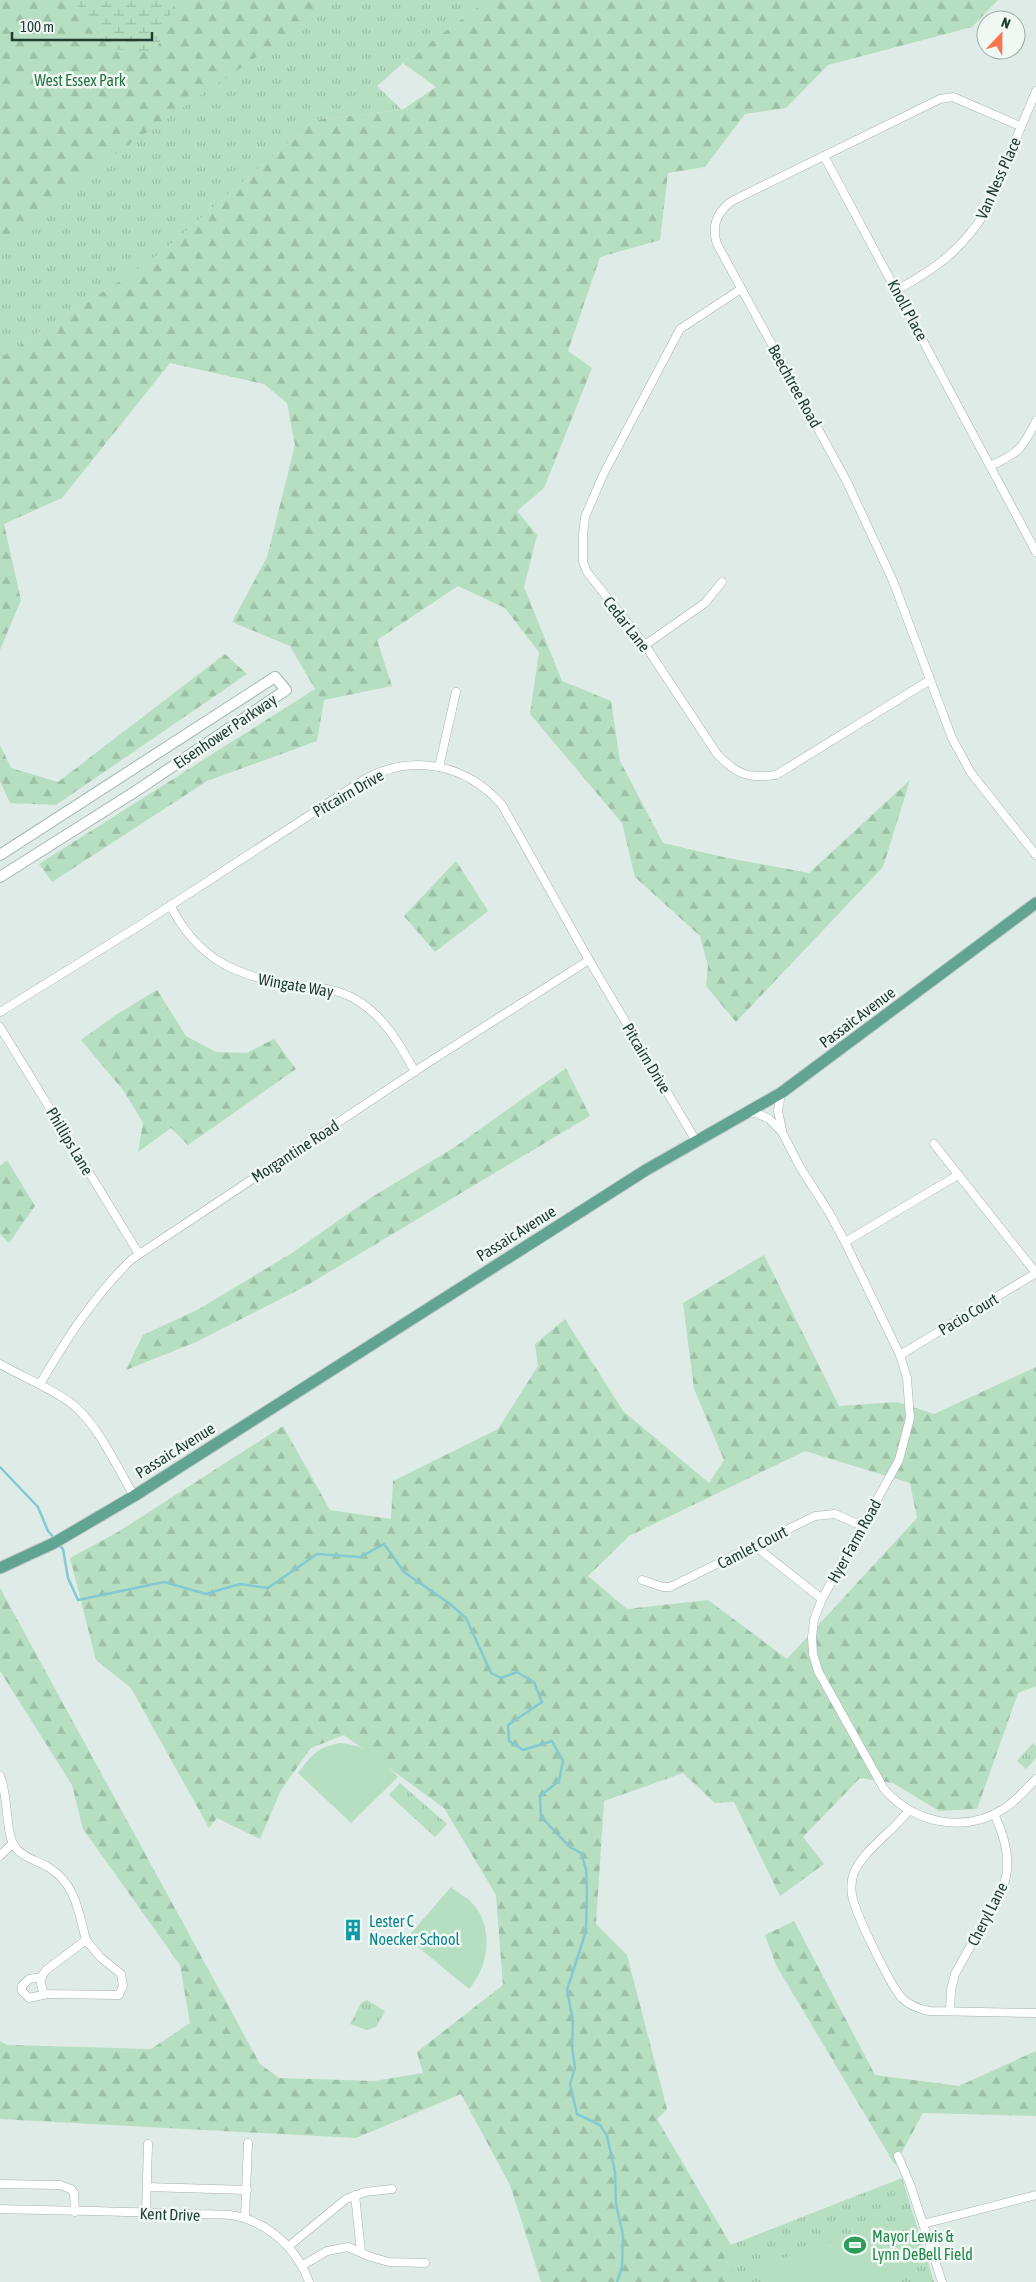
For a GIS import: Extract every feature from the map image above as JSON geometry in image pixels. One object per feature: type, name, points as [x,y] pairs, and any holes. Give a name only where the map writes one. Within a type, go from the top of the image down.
[{"type":"main road","name":"Passaic Avenue","points":[[0,1568],[58,1540],[134,1496],[646,1170],[781,1093],[1036,904]]},
{"type":"street","name":"Van Ness Place","points":[[897,290],[933,269],[963,244],[975,229],[986,211],[1036,91]]},
{"type":"street","name":"Beechtree Road","points":[[1020,126],[953,97],[940,99],[732,201],[719,213],[714,227],[715,237],[741,289],[847,482],[893,581],[952,738],[971,773],[1036,855]]},
{"type":"street","name":"Knoll Place","points":[[824,156],[1036,552]]},
{"type":"street","name":"Cedar Lane","points":[[741,289],[680,329],[603,475],[585,517],[583,562],[586,572],[645,645],[717,754],[736,771],[745,775],[760,777],[776,776],[930,680]]},
{"type":"street","points":[[990,466],[1012,456],[1021,449],[1036,421]]},
{"type":"street","points":[[645,645],[706,603],[722,582]]},
{"type":"street","name":"Eisenhower Parkway","points":[[0,855],[275,677],[286,690],[136,791],[0,877]]},
{"type":"street","points":[[439,766],[456,692]]},
{"type":"street","name":"Pitcairn Drive","points":[[0,1012],[375,774],[406,765],[439,766],[469,777],[487,790],[502,805],[589,960],[696,1141]]},
{"type":"street","name":"Wingate Way","points":[[170,905],[193,940],[224,965],[262,980],[332,989],[365,1006],[391,1032],[414,1072]]},
{"type":"street","name":"Morgantine Road","points":[[40,1384],[73,1329],[93,1301],[114,1277],[139,1254],[414,1072],[589,960]]},
{"type":"street","name":"Phillips Lane","points":[[0,1027],[139,1254]]},
{"type":"street","name":"Hyer Farm Road","points":[[781,1093],[778,1111],[782,1132]]},
{"type":"street","name":"Hyer Farm Road","points":[[747,1112],[770,1118],[782,1132],[800,1167],[830,1214],[845,1242],[900,1355],[909,1388],[908,1431],[899,1460],[822,1599],[814,1620],[813,1654],[818,1671],[876,1777],[893,1799],[909,1810],[928,1819],[953,1823],[973,1821],[994,1814],[1016,1799],[1036,1779]]},
{"type":"street","name":"Pacio Court","points":[[900,1355],[1036,1273],[934,1144]]},
{"type":"street","points":[[845,1242],[958,1175]]},
{"type":"street","points":[[0,1364],[40,1384],[73,1405],[87,1420],[134,1496]]},
{"type":"street","name":"Camlet Court","points":[[642,1580],[663,1587],[670,1587],[815,1516],[823,1514],[845,1517],[862,1526]]},
{"type":"street","points":[[755,1546],[822,1599]]},
{"type":"street","points":[[0,1776],[6,1794],[10,1838],[24,1855],[51,1869],[73,1892],[86,1940],[100,1957],[121,1974],[123,1986],[119,1995],[47,1994],[29,1998],[22,1991],[22,1986],[25,1982],[42,1977]]},
{"type":"street","points":[[909,1810],[896,1827],[858,1866],[852,1881],[852,1895],[890,1980],[901,1997],[919,2009],[1036,2013]]},
{"type":"street","name":"Cheryl Lane","points":[[950,2011],[951,1990],[955,1974],[1002,1889],[1007,1874],[1004,1836],[994,1814]]},
{"type":"street","points":[[0,1856],[13,1843]]},
{"type":"street","points":[[47,1994],[43,1992],[40,1985],[46,1970],[86,1940]]},
{"type":"street","points":[[245,2218],[248,2143]]},
{"type":"street","points":[[146,2212],[148,2144]]},
{"type":"street","points":[[898,2156],[942,2282]]},
{"type":"street","points":[[0,2184],[65,2186],[74,2193],[75,2212]]},
{"type":"street","points":[[147,2187],[247,2190]]},
{"type":"street","points":[[289,2246],[346,2199],[365,2192],[392,2189]]},
{"type":"street","points":[[354,2195],[361,2252]]},
{"type":"street","points":[[923,2224],[1036,2195]]},
{"type":"street","name":"Kent Drive","points":[[0,2208],[75,2212],[146,2212],[245,2218],[261,2225],[289,2246],[303,2265],[309,2282]]},
{"type":"street","points":[[303,2265],[327,2251],[340,2247],[348,2247],[389,2262],[425,2264]]},
{"type":"green space","points":[[0,0],[487,0],[403,63],[377,86],[402,110],[315,120],[152,260],[0,358]]},
{"type":"green space","name":"West Essex Park","points":[[0,0],[73,0],[111,49],[155,53],[176,0],[339,0],[108,159],[0,241]]},
{"type":"green space","points":[[73,0],[176,0],[155,53],[111,49]]},
{"type":"green space","points":[[487,0],[998,0],[988,10],[976,10],[976,23],[972,27],[828,65],[786,108],[745,114],[705,167],[668,173],[660,240],[600,257],[568,351],[592,368],[544,488],[517,511],[537,535],[524,587],[562,681],[611,701],[620,761],[663,843],[723,857],[809,873],[910,780],[883,867],[736,1022],[706,986],[708,966],[700,936],[635,877],[622,823],[530,714],[539,652],[505,608],[458,586],[377,640],[392,686],[324,700],[317,741],[207,781],[52,882],[39,864],[315,689],[290,646],[232,622],[267,557],[295,445],[287,403],[264,384],[170,363],[62,498],[4,524],[21,600],[0,650],[0,358],[152,260],[315,120],[402,110],[436,87],[403,63]]},
{"type":"green space","points":[[225,654],[247,674],[56,805],[10,803],[0,781],[0,745],[11,768],[58,782]]},
{"type":"green space","points":[[456,861],[488,911],[435,952],[404,916]]},
{"type":"green space","points":[[157,990],[186,1036],[216,1052],[247,1053],[274,1039],[296,1069],[188,1145],[171,1128],[138,1152],[143,1123],[123,1090],[81,1040],[114,1016]]},
{"type":"green space","points":[[566,1068],[590,1116],[304,1287],[196,1342],[126,1370],[143,1335],[199,1309],[292,1253],[372,1197],[455,1147]]},
{"type":"green space","points":[[7,1160],[35,1206],[9,1243],[0,1234],[0,1166]]},
{"type":"green space","points":[[764,1255],[839,1406],[897,1402],[934,1414],[1036,1367],[1036,1686],[1018,1693],[977,1809],[939,1811],[893,1783],[860,1778],[803,1837],[824,1864],[780,1896],[734,1802],[715,1803],[683,1773],[604,1801],[596,1924],[627,1955],[667,2109],[657,2119],[732,2247],[731,2282],[541,2282],[510,2185],[461,2094],[356,2138],[0,2119],[0,2041],[7,2045],[151,2049],[190,2023],[180,1965],[83,1829],[72,1785],[0,1671],[0,1588],[260,2064],[279,2078],[374,2081],[423,2073],[417,2052],[503,1985],[496,1895],[444,1808],[344,1735],[311,1748],[281,1790],[260,1839],[217,1818],[209,1828],[131,1688],[96,1660],[70,1558],[118,1532],[283,1426],[330,1510],[391,1519],[393,1481],[498,1429],[538,1366],[535,1344],[565,1319],[623,1411],[709,1483],[724,1460],[694,1389],[683,1303]],"holes":[[[805,1451],[910,1483],[917,1518],[787,1659],[708,1600],[627,1609],[588,1576],[629,1536]]]},
{"type":"green space","points":[[340,1743],[358,1746],[372,1754],[398,1777],[351,1823],[298,1773],[315,1753],[325,1747]]},
{"type":"green space","points":[[1033,1743],[1036,1746],[1036,1758],[1026,1769],[1017,1761]]},
{"type":"green space","points":[[400,1783],[447,1824],[435,1837],[389,1795]]},
{"type":"green space","points":[[451,1887],[468,1899],[480,1913],[486,1935],[485,1959],[476,1980],[469,1989],[407,1938]]},
{"type":"green space","points":[[794,1921],[875,2075],[959,2086],[1036,2051],[1036,2116],[923,2113],[895,2165],[776,1965],[765,1935]]},
{"type":"green space","points":[[367,2000],[385,2011],[376,2027],[367,2030],[350,2024],[361,2003]]},
{"type":"green space","points":[[902,2178],[934,2282],[712,2282],[708,2254]]},
{"type":"green space","name":"Mayor Lewis & Lynn DeBell Field","points":[[881,2225],[900,2282],[771,2282],[765,2264]]},
{"type":"waterway","points":[[0,1467],[38,1507],[48,1531],[55,1539]]},
{"type":"waterway","points":[[59,1545],[63,1549],[68,1578],[78,1600],[164,1582],[206,1594],[240,1584],[268,1588],[317,1554],[360,1557],[384,1544],[404,1572],[450,1604],[466,1618],[491,1673],[501,1678],[517,1672],[534,1682],[542,1702],[508,1725],[509,1741],[523,1750],[552,1741],[563,1761],[559,1781],[540,1796],[541,1817],[570,1847],[581,1853],[586,1869],[586,1931],[567,1990],[573,2021],[572,2046],[575,2068],[570,2084],[577,2114],[600,2125],[607,2136],[615,2172],[616,2204],[623,2235],[622,2267],[617,2282]]},
{"type":"place","name":"Lester C Noecker School","points":[[353,1930]]},
{"type":"place","name":"Mayor Lewis & Lynn DeBell Field","points":[[855,2245]]}]
